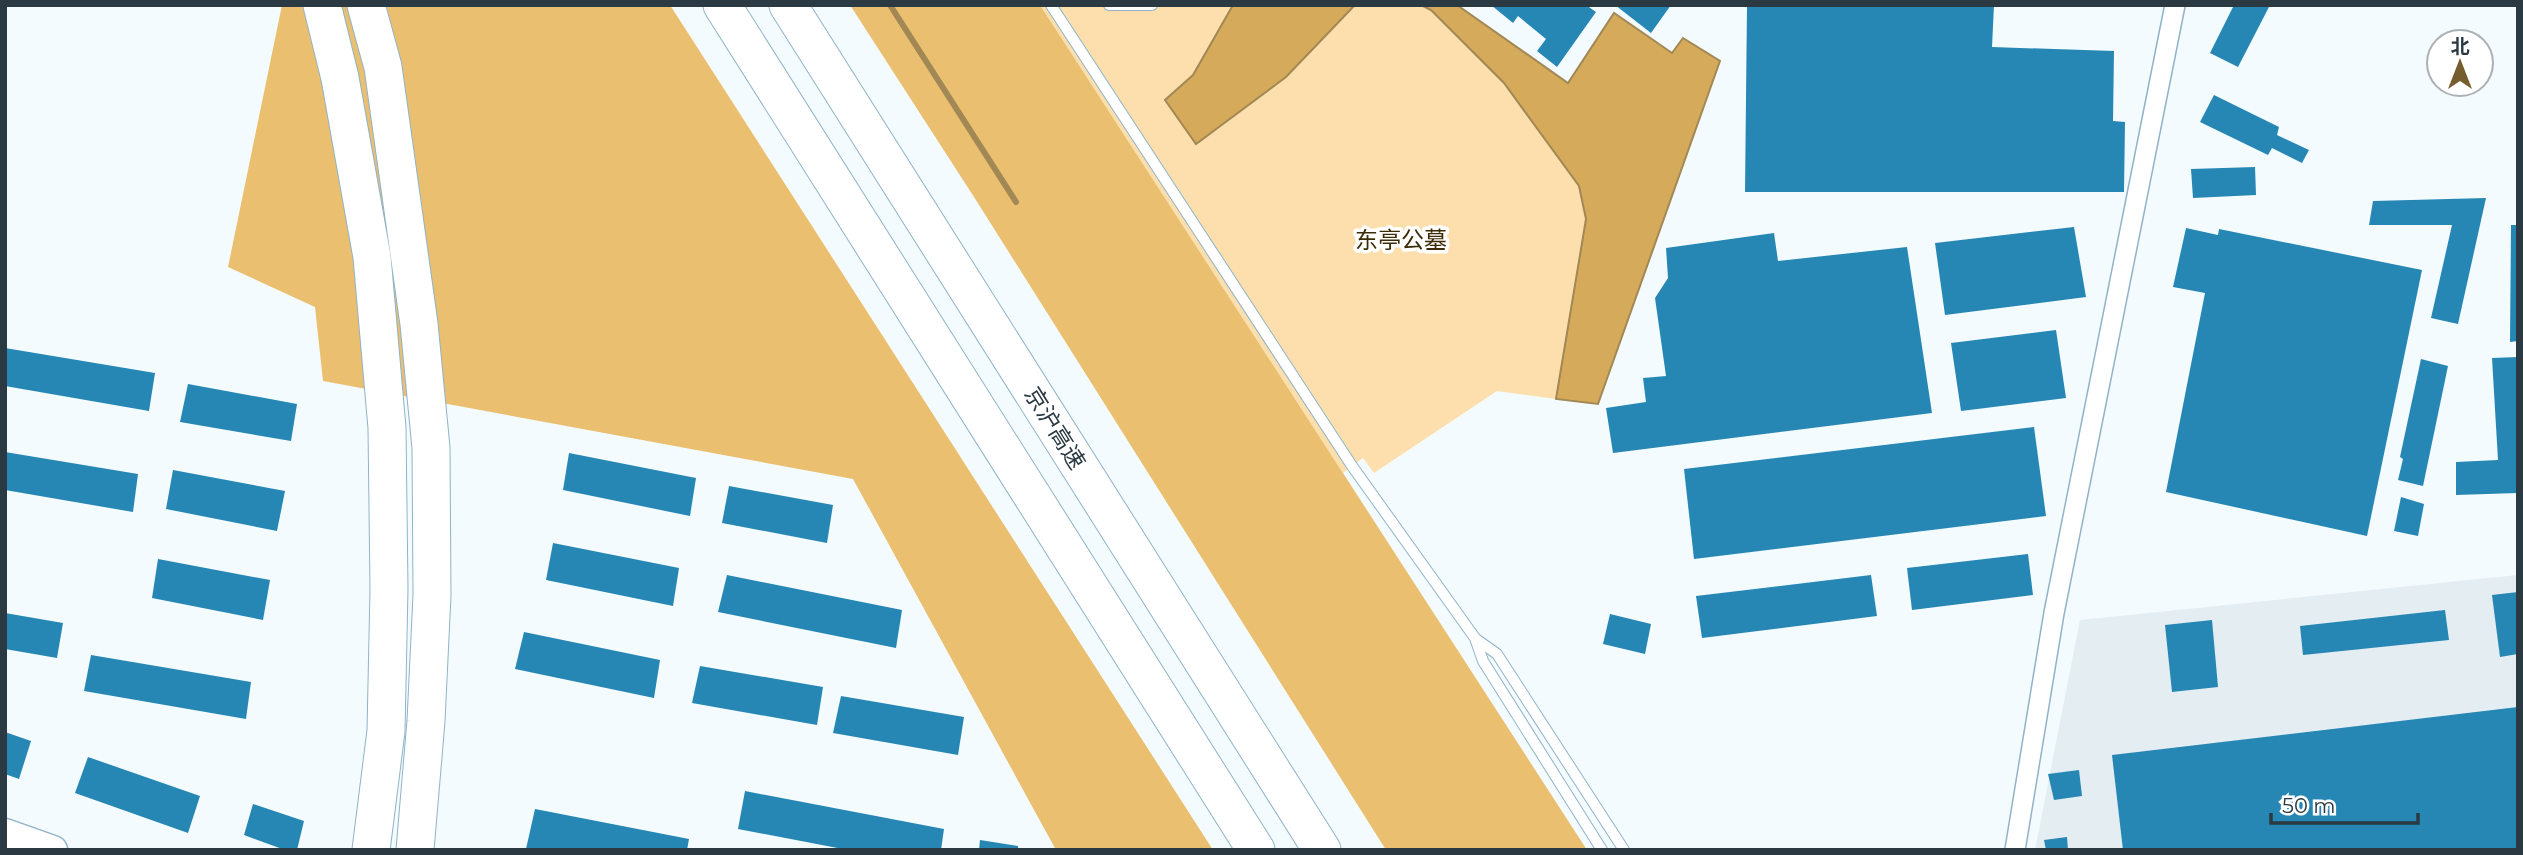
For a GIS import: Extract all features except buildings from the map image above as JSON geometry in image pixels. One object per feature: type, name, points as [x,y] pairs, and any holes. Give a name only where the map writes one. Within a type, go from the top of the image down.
[{"type":"highway","points":[[322,5],[340,78],[372,257],[387,428],[389,589],[386,731],[371,850]]},
{"type":"highway","points":[[366,5],[383,67],[419,324],[432,447],[432,594],[426,721],[415,850]]},
{"type":"highway","points":[[722,5],[1256,850]]},
{"type":"highway","name":"京沪高速","points":[[788,5],[1322,850]]},
{"type":"main road","points":[[5,833],[53,850]]},
{"type":"street","points":[[2014,850],[2054,613],[2175,5]]},
{"type":"lane","points":[[1110,5],[1152,5]]},
{"type":"lane","points":[[1054,6],[1352,466],[1475,638],[1483,661],[1602,850]]},
{"type":"lane","points":[[1475,638],[1497,654],[1624,850]]},
{"type":"shaded area","points":[[282,5],[670,5],[1213,850],[1056,850],[853,479],[323,381],[315,307],[228,267]]},
{"type":"shaded area","points":[[850,5],[1040,5],[1587,850],[1386,850]]},
{"type":"shaded area","points":[[1233,5],[1355,5],[1286,77],[1196,144],[1165,100],[1193,75]]},
{"type":"shaded area","points":[[1421,5],[1457,5],[1568,83],[1614,13],[1672,53],[1683,38],[1720,61],[1598,404],[1556,399],[1586,219],[1579,186],[1504,83],[1431,10]]},
{"type":"shaded area","points":[[2518,575],[2518,850],[2035,850],[2080,620]]},
{"type":"green space","name":"东亭公墓","points":[[1040,5],[1233,5],[1193,75],[1165,99],[1286,77],[1355,5],[1421,5],[1431,10],[1504,83],[1579,186],[1586,219],[1556,399],[1497,391],[1374,473],[1363,458],[1343,473]]},
{"type":"waterway","points":[[890,5],[1016,202]]}]
